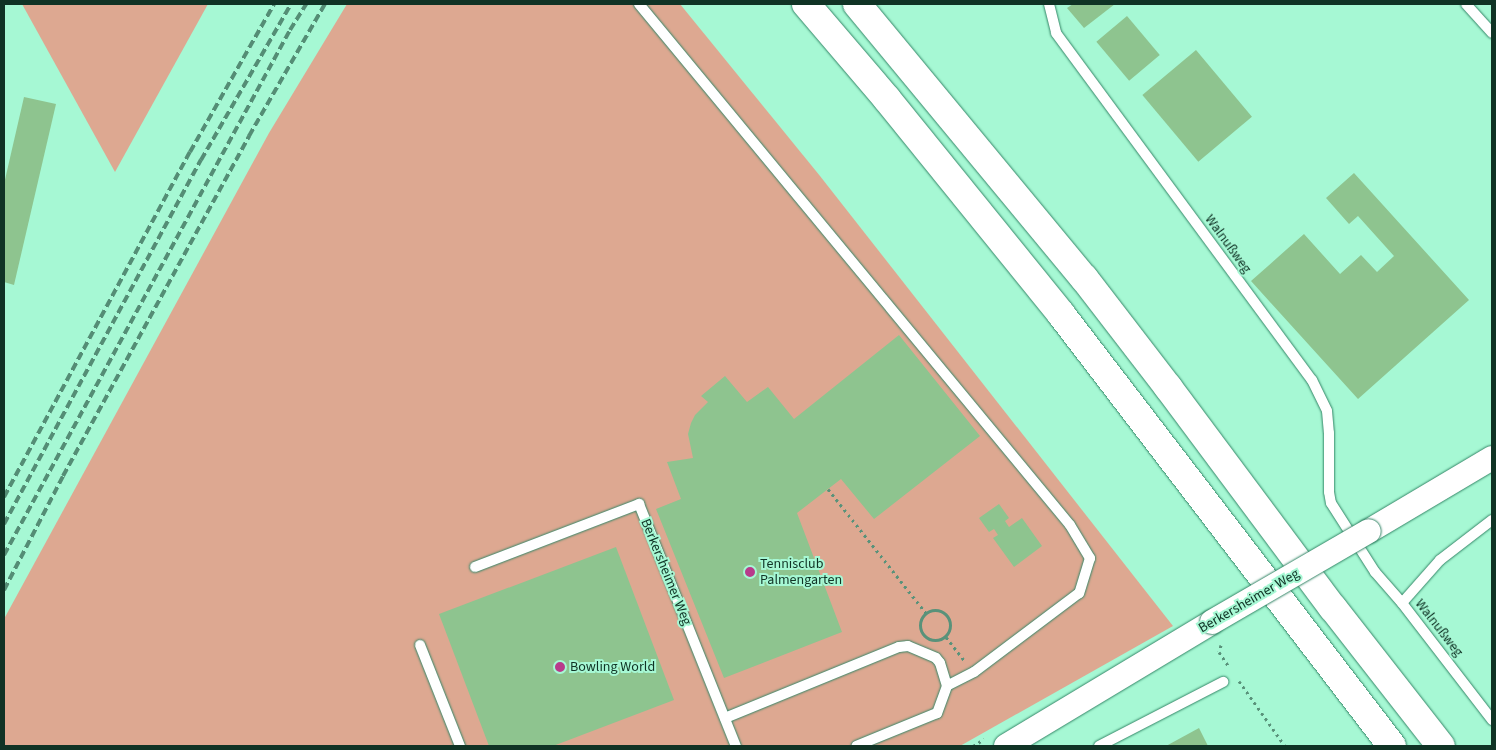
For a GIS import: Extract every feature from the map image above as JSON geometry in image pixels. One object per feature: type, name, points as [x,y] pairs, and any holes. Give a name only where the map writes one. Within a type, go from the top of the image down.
[{"type":"highway","points":[[806,4],[887,99],[1061,314],[1392,746]]},
{"type":"highway","points":[[857,4],[1084,278],[1333,608],[1440,746]]},
{"type":"street","name":"Berkersheimer Weg","points":[[1006,746],[1217,631],[1369,531],[1492,458]]},
{"type":"lane","points":[[639,4],[1070,525],[1090,558],[1079,592],[974,672],[947,686]]},
{"type":"lane","name":"Walnußweg","points":[[1049,4],[1056,34],[1312,380],[1327,411],[1329,433],[1328,492],[1339,518],[1375,572],[1402,603],[1492,720]]},
{"type":"lane","points":[[1466,4],[1492,33]]},
{"type":"lane","name":"Berkersheimer Weg","points":[[475,567],[639,504],[736,746]]},
{"type":"lane","name":"Walnußweg","points":[[1402,603],[1440,560],[1492,520]]},
{"type":"lane","points":[[420,645],[460,746]]},
{"type":"lane","points":[[725,718],[899,647],[908,646],[936,658],[947,686],[937,713],[856,746]]},
{"type":"lane","points":[[1100,746],[1223,682]]},
{"type":"path","points":[[828,489],[926,613]]},
{"type":"path","points":[[935,610],[946,614],[951,625],[946,637],[935,641],[924,637],[920,625],[926,613],[935,610]]},
{"type":"path","points":[[1217,631],[1219,652],[1285,746]]},
{"type":"path","points":[[946,637],[974,672]]},
{"type":"path","points":[[1223,682],[1237,678]]},
{"type":"shaded area","points":[[22,4],[208,4],[115,172]]},
{"type":"shaded area","points":[[347,4],[680,4],[820,176],[1173,626],[960,746],[4,746],[4,619],[269,133]]},
{"type":"building","points":[[1073,4],[1115,4],[1084,28],[1067,8]]},
{"type":"building","points":[[1127,16],[1160,55],[1129,81],[1096,42]]},
{"type":"building","points":[[1196,50],[1252,117],[1198,162],[1142,95]]},
{"type":"building","points":[[24,97],[56,104],[14,285],[4,282],[4,184]]},
{"type":"building","points":[[1354,173],[1469,300],[1358,399],[1251,281],[1304,234],[1340,274],[1361,255],[1377,272],[1394,256],[1358,216],[1349,224],[1326,198]]},
{"type":"building","points":[[899,335],[980,436],[874,519],[841,479],[797,513],[842,632],[724,678],[656,509],[681,499],[667,462],[693,458],[688,434],[695,415],[708,402],[701,396],[725,376],[747,402],[768,387],[794,419]]},
{"type":"building","points":[[999,504],[1009,518],[1005,521],[1009,527],[1022,518],[1042,546],[1014,567],[993,538],[998,535],[994,529],[989,532],[979,518]]},
{"type":"building","name":"Bowling World","points":[[616,547],[674,700],[553,746],[489,746],[439,614]]},
{"type":"building","points":[[1199,728],[1208,746],[1166,746]]},
{"type":"railway","points":[[4,497],[190,152],[274,4]]},
{"type":"railway","points":[[4,524],[201,160],[291,4]]},
{"type":"railway","points":[[4,555],[290,30],[306,4]]},
{"type":"railway","points":[[4,590],[63,476],[249,136],[325,4]]},
{"type":"place","name":"Tennisclub Palmengarten","points":[[750,572]]},
{"type":"place","name":"Bowling World","points":[[560,667]]}]
